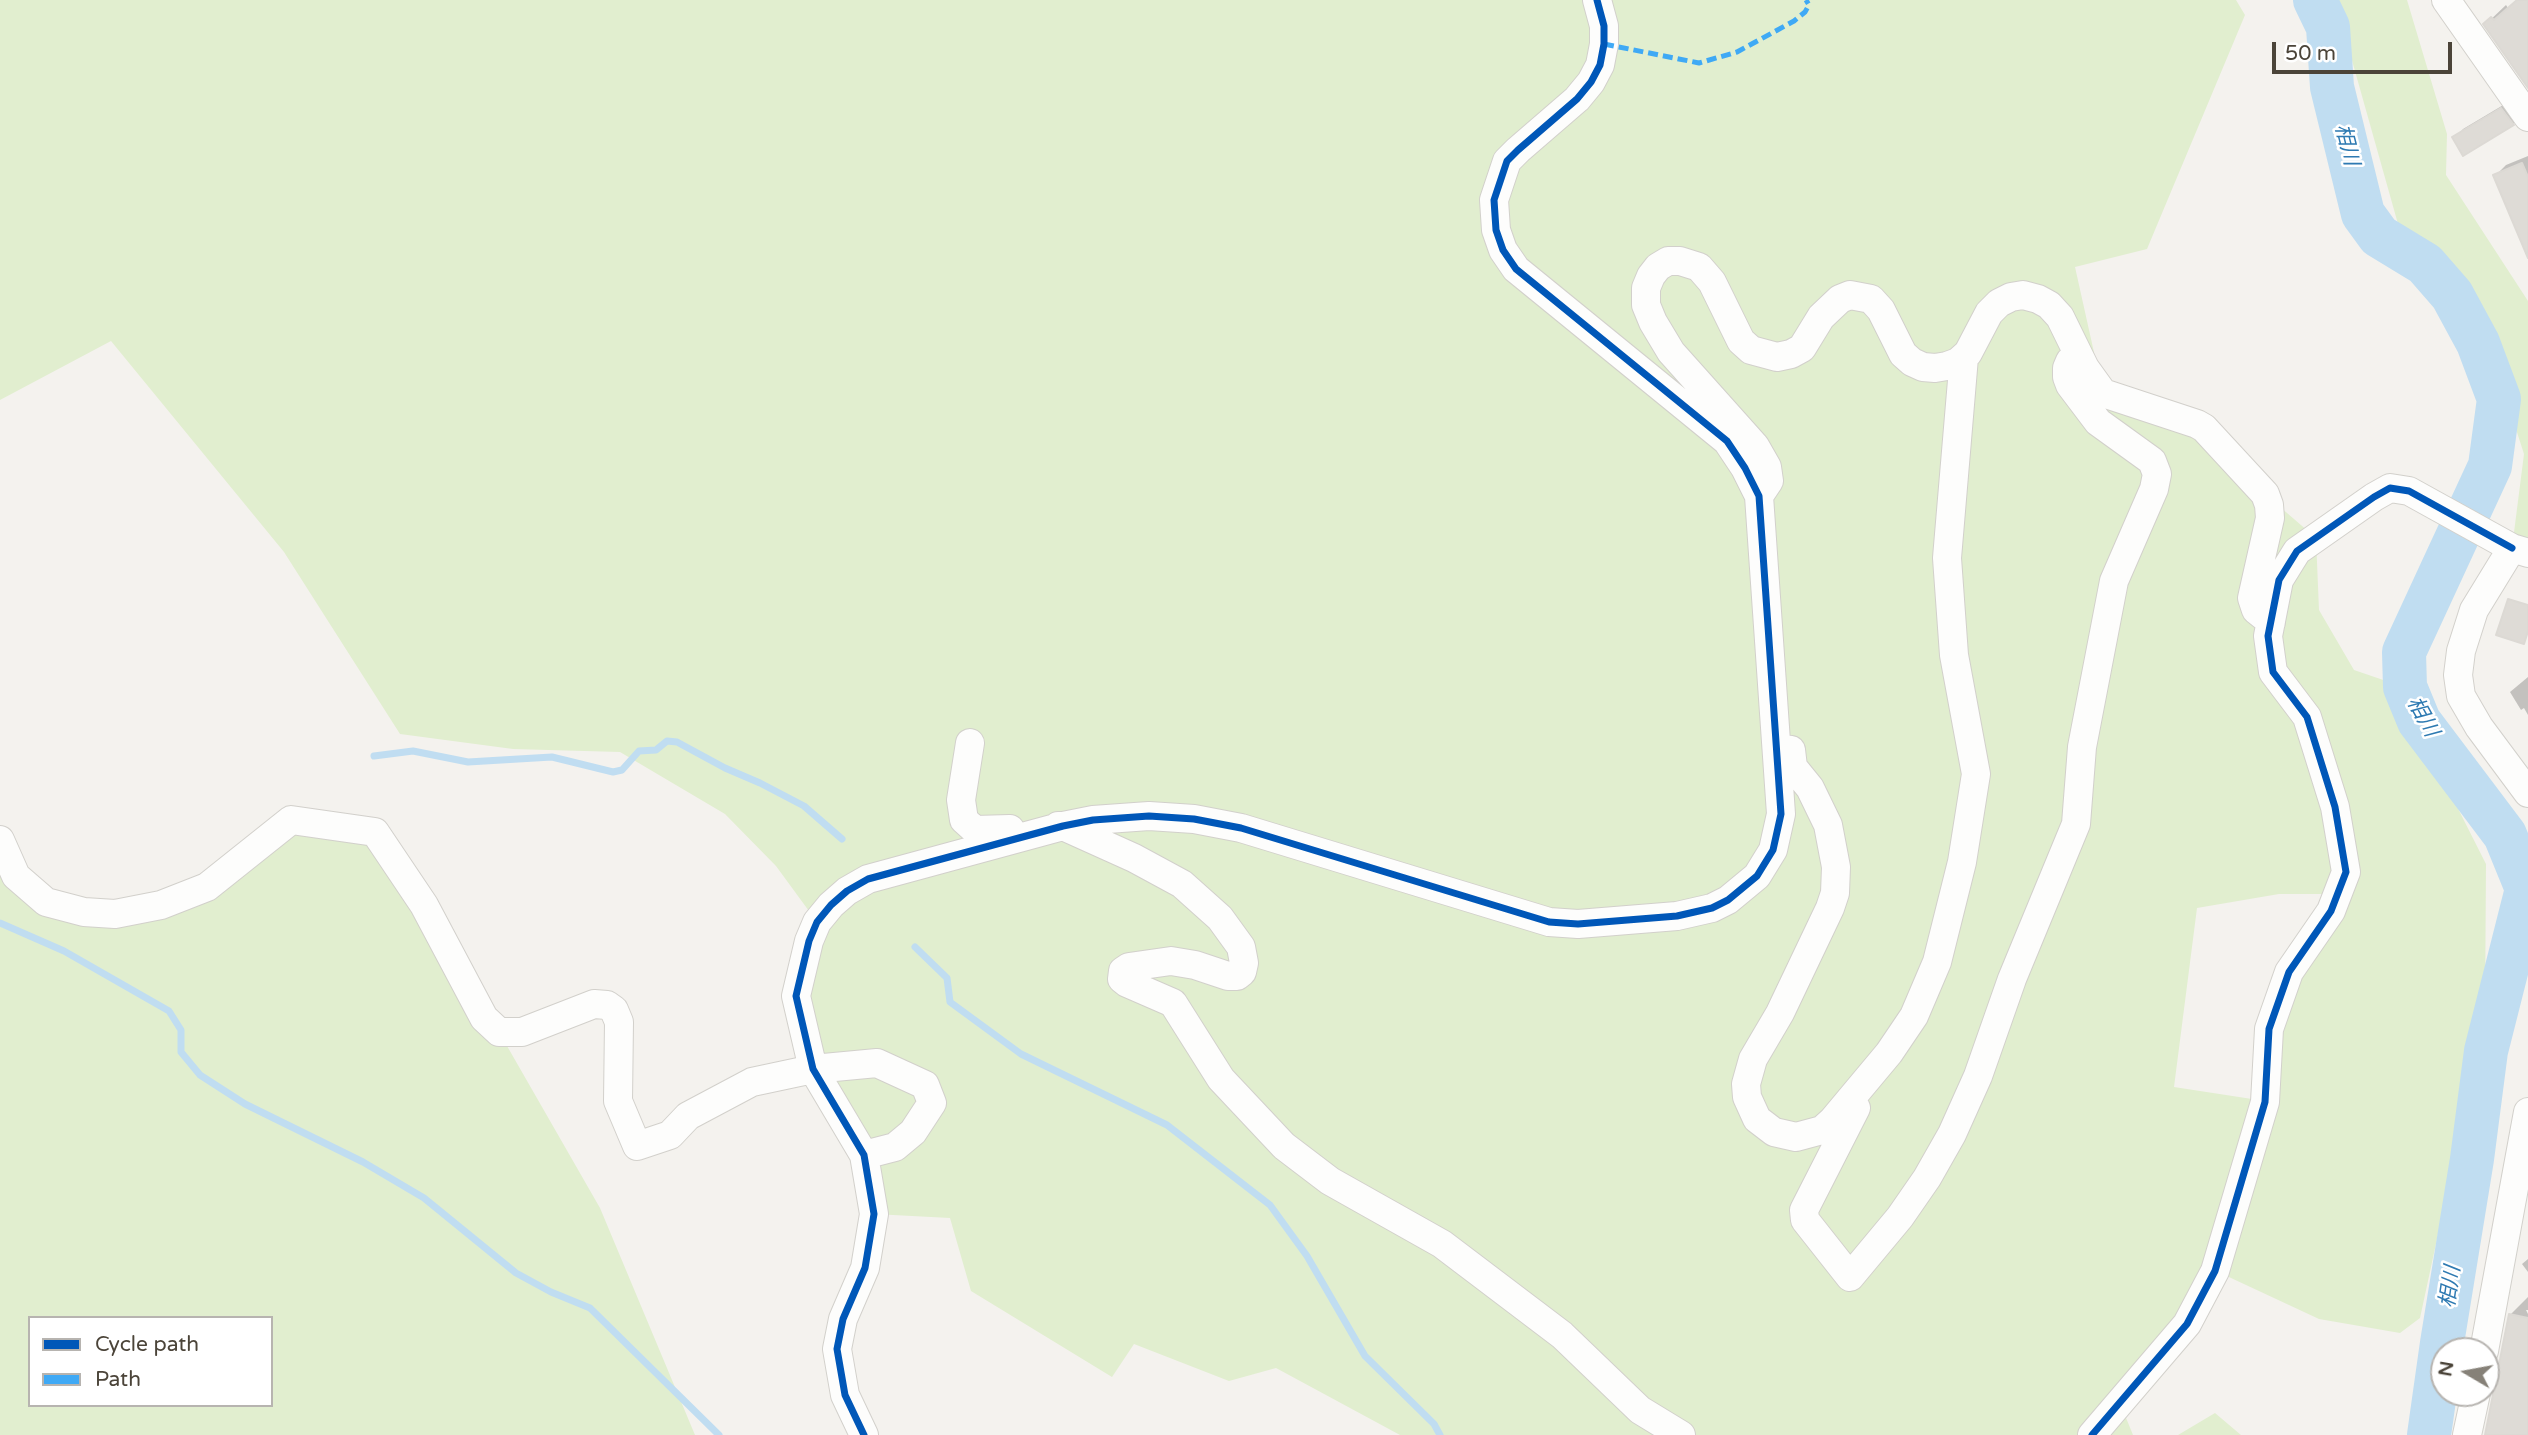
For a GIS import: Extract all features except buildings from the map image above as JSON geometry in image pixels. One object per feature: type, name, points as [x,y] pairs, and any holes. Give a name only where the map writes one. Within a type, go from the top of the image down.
[{"type":"street","points":[[864,1435],[845,1395],[837,1349],[843,1319],[865,1268],[874,1214],[864,1154],[813,1069],[796,996],[809,941],[817,922],[847,891],[868,878],[1063,826],[1093,820],[1149,816],[1194,818],[1241,828],[1549,922],[1578,924],[1696,913],[1728,900],[1766,865],[1776,842],[1781,814],[1759,496],[1727,441],[1516,270],[1503,250],[1496,230],[1494,200],[1507,161],[1577,99],[1600,65],[1604,26],[1597,0]]},
{"type":"street","points":[[2446,0],[2528,117]]},
{"type":"street","points":[[1759,496],[1769,481],[1767,467],[1755,446],[1671,352],[1653,322],[1646,305],[1646,288],[1658,267],[1668,261],[1680,261],[1699,267],[1712,282],[1741,341],[1751,350],[1777,357],[1791,354],[1801,348],[1821,317],[1840,299],[1850,295],[1871,299],[1881,310],[1903,354],[1912,362],[1934,369],[1958,362],[1964,357],[1989,313],[2011,297],[2023,295],[2049,305],[2060,317],[2085,368],[2104,393],[2204,428],[2265,494],[2270,518],[2252,598],[2256,610],[2271,622]]},
{"type":"street","points":[[1852,1096],[1857,1106],[1804,1210],[1805,1220],[1850,1277],[1900,1217],[1927,1178],[1952,1134],[1978,1076],[2012,979],[2076,824],[2082,747],[2114,581],[2154,489],[2157,474],[2152,461],[2098,422],[2070,385],[2067,368],[2070,361],[2078,355]]},
{"type":"street","points":[[1778,749],[1791,750],[1793,767],[1810,788],[1828,825],[1836,880],[1830,908],[1780,1013],[1753,1059],[1746,1084],[1747,1097],[1757,1119],[1765,1128],[1784,1136],[1796,1137],[1822,1130],[1833,1120],[1889,1053],[1914,1016],[1937,962],[1962,862],[1976,774],[1954,655],[1947,558],[1964,357]]},
{"type":"street","points":[[2092,1435],[2187,1324],[2216,1271],[2265,1102],[2269,1029],[2289,972],[2332,911],[2346,872],[2335,807],[2308,717],[2273,672],[2268,636],[2279,580],[2297,551],[2390,488],[2409,491],[2520,550],[2474,610],[2458,675],[2461,696],[2479,727],[2528,793]]},
{"type":"street","points":[[970,743],[961,800],[964,820],[975,830],[1063,826],[1182,884],[1220,918],[1241,947],[1244,963],[1242,972],[1237,976],[1171,961],[1129,967],[1123,971],[1122,979],[1173,1003],[1221,1079],[1284,1146],[1330,1181],[1442,1244],[1562,1335],[1640,1410],[1681,1435]]},
{"type":"street","points":[[0,840],[16,876],[46,902],[84,912],[115,914],[161,905],[207,887],[291,820],[375,832],[424,905],[484,1018],[499,1032],[523,1032],[594,1004],[607,1005],[614,1010],[619,1022],[618,1101],[638,1146],[670,1135],[688,1116],[752,1082],[813,1069],[877,1063],[925,1085],[932,1104],[913,1132],[895,1147],[864,1154]]},
{"type":"street","points":[[2487,1337],[2528,1112]]},
{"type":"street","points":[[2503,1257],[2528,1238]]},
{"type":"street","points":[[2467,1435],[2473,1407]]},
{"type":"green space","points":[[0,0],[2236,0],[2245,15],[2147,249],[2075,267],[2103,393],[2196,424],[2265,494],[2316,538],[2319,610],[2354,670],[2395,684],[2486,864],[2485,1016],[2420,1318],[2400,1333],[2319,1319],[2216,1271],[2120,1403],[2133,1435],[1400,1435],[1276,1368],[1229,1381],[1134,1344],[1112,1377],[971,1291],[950,1218],[874,1214],[796,996],[817,922],[776,866],[725,814],[620,752],[513,749],[400,734],[284,552],[111,341],[0,400]],"holes":[[[2279,894],[2337,894],[2269,1029],[2265,1101],[2174,1087],[2197,908]]]},
{"type":"green space","points":[[2335,0],[2407,0],[2447,134],[2446,175],[2528,301],[2528,553],[2512,548],[2524,454],[2489,345],[2444,274],[2413,249],[2398,224]]},
{"type":"green space","points":[[291,820],[375,832],[499,1032],[600,1208],[695,1435],[0,1435],[0,872],[46,902],[161,905]]},
{"type":"green space","points":[[2215,1413],[2241,1435],[2178,1435]]},
{"type":"waterway","name":"相川","points":[[2315,0],[2328,27],[2332,87],[2363,214],[2379,236],[2425,264],[2452,295],[2478,343],[2499,399],[2490,466],[2404,652],[2405,687],[2419,721],[2505,835],[2527,889],[2486,1051],[2429,1435]]},
{"type":"waterway","points":[[374,756],[413,751],[468,762],[552,757],[613,772],[622,770],[639,751],[656,750],[667,741],[677,742],[804,806],[842,839]]},
{"type":"waterway","points":[[0,923],[64,951],[169,1011],[181,1030],[181,1052],[200,1075],[245,1104],[363,1162],[424,1198],[516,1273],[551,1292],[590,1308],[719,1435]]},
{"type":"waterway","points":[[915,947],[947,978],[950,1002],[1021,1054],[1167,1125],[1270,1205],[1307,1256],[1365,1356],[1434,1424],[1440,1435]]},
{"type":"marked path","points":[[1604,44],[1699,63],[1737,52],[1794,21],[1805,12],[1809,5],[1806,0]]},
{"type":"cycle path","points":[[864,1435],[845,1395],[837,1349],[843,1319],[865,1268],[874,1214],[864,1155],[813,1069],[796,996],[809,941],[817,922],[847,891],[868,879],[1063,826],[1093,820],[1149,816],[1194,819],[1241,828],[1549,922],[1578,924],[1677,916],[1712,908],[1728,900],[1757,876],[1773,850],[1781,814],[1759,496],[1727,441],[1516,269],[1503,250],[1496,230],[1494,200],[1507,161],[1577,99],[1600,65],[1604,26],[1597,0]]},
{"type":"cycle path","points":[[2092,1435],[2187,1324],[2215,1271],[2265,1102],[2269,1029],[2289,972],[2331,911],[2346,872],[2335,807],[2307,717],[2273,672],[2268,636],[2279,580],[2297,551],[2390,488],[2409,491],[2512,548]]}]
